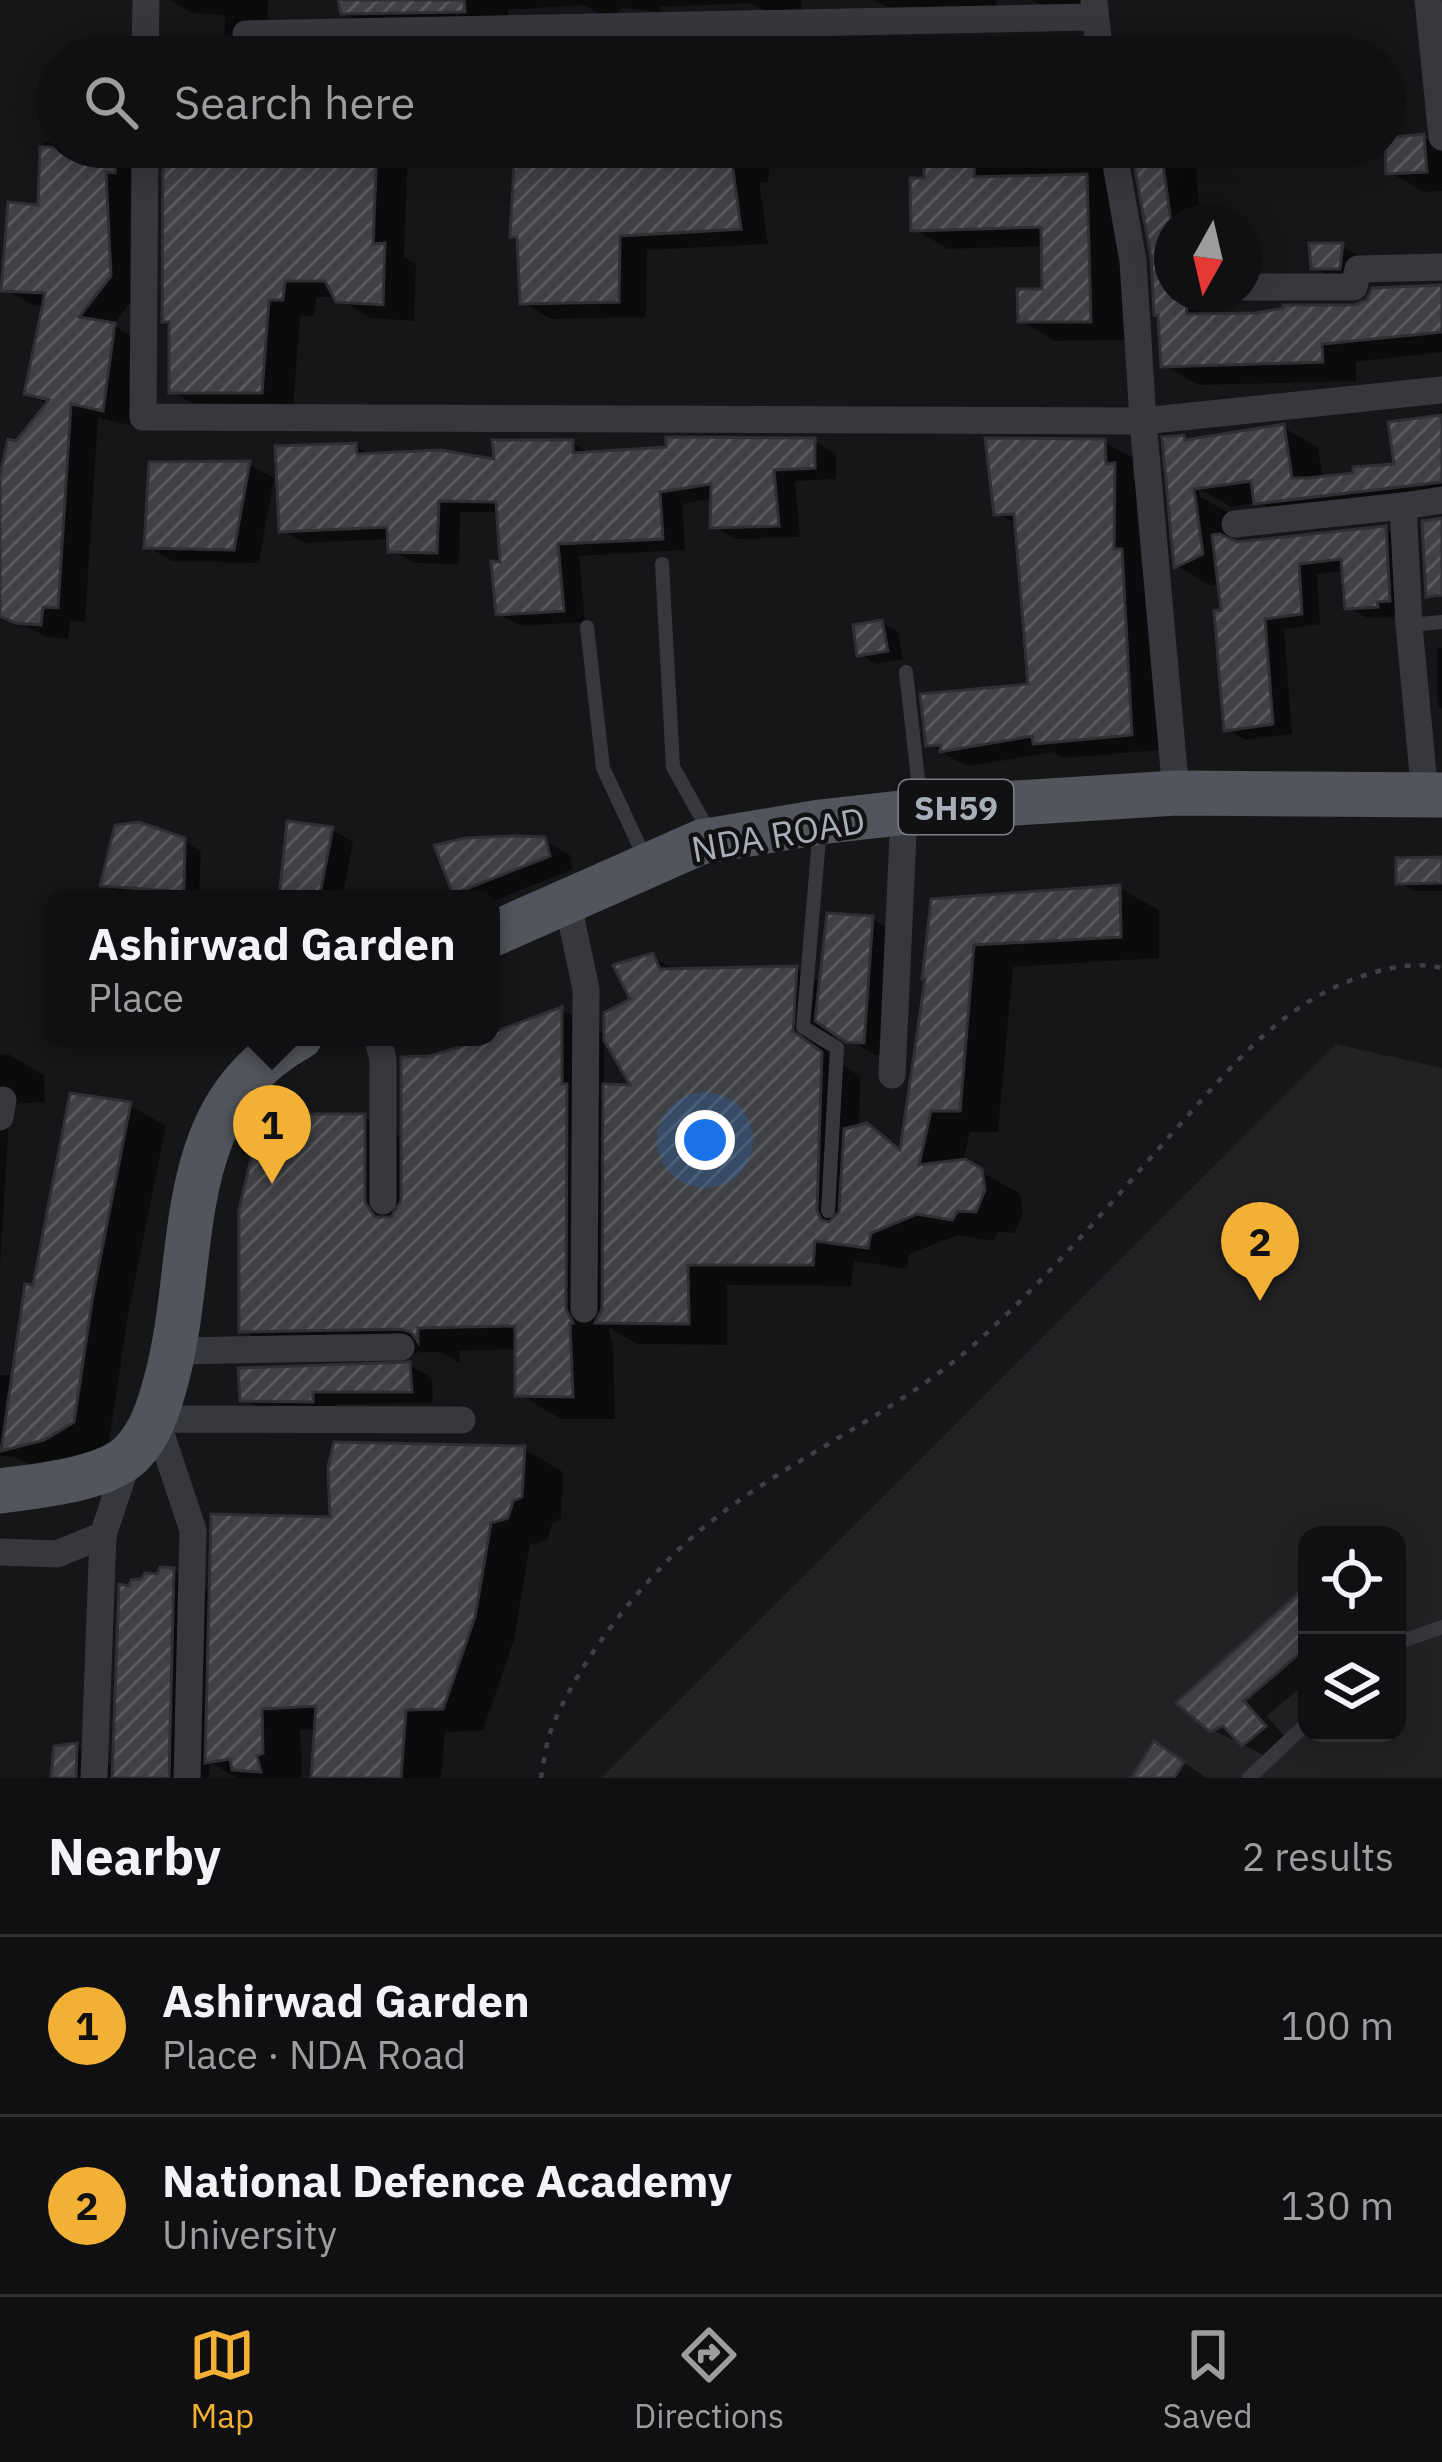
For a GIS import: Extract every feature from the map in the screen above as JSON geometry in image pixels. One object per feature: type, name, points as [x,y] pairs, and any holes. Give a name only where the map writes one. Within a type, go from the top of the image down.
[{"type":"main road","name":"NDA ROAD","points":[[500,931],[713,840],[820,822],[1176,793],[1434,795]]},
{"type":"main road","points":[[0,1491],[72,1481],[129,1457],[155,1419],[174,1352],[195,1189],[215,1126],[235,1088],[283,1046]]},
{"type":"street","points":[[146,0],[146,36]]},
{"type":"street","points":[[1427,0],[1442,137]]},
{"type":"street","points":[[246,34],[855,11],[1094,9]]},
{"type":"street","points":[[145,168],[143,417],[1143,422],[1442,390]]},
{"type":"street","points":[[1117,168],[1133,261],[1176,793]]},
{"type":"street","points":[[1262,287],[1354,287],[1358,269],[1442,267]]},
{"type":"street","points":[[1235,524],[1442,500]]},
{"type":"street","points":[[1403,506],[1409,626],[1434,795]]},
{"type":"street","points":[[892,1075],[913,812]]},
{"type":"street","points":[[567,900],[586,989],[584,1309]]},
{"type":"street","points":[[379,1046],[383,1201]]},
{"type":"street","points":[[174,1352],[401,1348]]},
{"type":"street","points":[[190,1777],[193,1530],[155,1419],[462,1420]]},
{"type":"street","points":[[94,1778],[103,1535],[129,1457]]},
{"type":"street","points":[[0,1552],[57,1554],[103,1535]]},
{"type":"lane","points":[[662,564],[673,766],[713,840]]},
{"type":"lane","points":[[1409,626],[1442,622]]},
{"type":"lane","points":[[587,627],[602,768],[648,865]]},
{"type":"lane","points":[[906,673],[913,812]]},
{"type":"lane","points":[[820,822],[803,1027],[837,1048],[828,1211]]},
{"type":"lane","points":[[1406,1639],[1442,1627]]},
{"type":"lane","points":[[1249,1778],[1298,1732]]},
{"type":"path","points":[[541,1778],[551,1728],[601,1637],[669,1559],[764,1483],[974,1345],[1057,1264],[1249,1048],[1307,1002],[1373,973],[1430,965],[1442,968]]},
{"type":"shaded area","points":[[1336,1044],[1442,1068],[1442,1778],[601,1778]]},
{"type":"building","points":[[338,0],[464,0],[465,12],[341,14]]},
{"type":"building","points":[[1424,134],[1427,172],[1386,174],[1386,168],[1406,168],[1406,136]]},
{"type":"building","points":[[39,168],[115,168],[115,173],[106,172],[111,276],[79,317],[115,323],[103,411],[71,404],[58,608],[43,607],[41,625],[0,616],[0,475],[8,439],[16,441],[49,400],[24,394],[45,293],[1,291],[8,202],[38,205]]},
{"type":"building","points":[[163,168],[376,168],[373,244],[385,243],[383,305],[336,302],[325,281],[285,281],[283,300],[269,300],[262,393],[169,393],[169,322],[162,322]]},
{"type":"building","points":[[514,168],[733,168],[741,229],[620,236],[619,302],[520,304],[517,237],[510,237]]},
{"type":"building","points":[[924,168],[974,168],[974,177],[1087,174],[1091,322],[1018,322],[1017,289],[1042,289],[1041,227],[911,231],[910,178],[924,178]]},
{"type":"building","points":[[1135,168],[1163,168],[1169,204],[1154,204],[1154,312],[1256,313],[1283,305],[1354,305],[1367,299],[1372,288],[1442,285],[1442,332],[1322,344],[1323,362],[1161,367],[1158,315],[1154,315],[1151,258]]},
{"type":"building","points":[[1309,243],[1343,243],[1340,269],[1311,269]]},
{"type":"building","points":[[1442,415],[1442,482],[1254,504],[1251,481],[1194,489],[1203,554],[1174,568],[1162,437],[1184,435],[1185,440],[1284,424],[1292,478],[1308,478],[1353,473],[1353,467],[1394,464],[1388,422]]},
{"type":"building","points":[[666,437],[815,438],[815,468],[774,470],[779,526],[710,528],[711,484],[660,492],[663,539],[558,544],[564,611],[496,615],[491,561],[500,562],[496,502],[439,501],[437,553],[388,552],[387,527],[279,532],[275,446],[356,443],[357,454],[440,450],[494,459],[492,440],[573,440],[573,453],[666,447]]},
{"type":"building","points":[[985,438],[1105,439],[1106,464],[1115,463],[1114,549],[1122,549],[1132,735],[1033,744],[1032,736],[940,752],[941,745],[926,746],[920,694],[1028,684],[1014,514],[994,515]]},
{"type":"building","points":[[250,461],[234,550],[144,548],[149,462]]},
{"type":"building","points":[[1442,518],[1442,595],[1426,597],[1422,521]]},
{"type":"building","points":[[1386,526],[1390,601],[1377,602],[1378,607],[1345,609],[1341,559],[1299,564],[1302,614],[1265,619],[1273,724],[1224,731],[1214,611],[1221,610],[1212,535],[1237,542]]},
{"type":"building","points":[[882,620],[888,651],[857,656],[853,625]]},
{"type":"building","points":[[287,821],[333,827],[321,890],[280,890]]},
{"type":"building","points":[[139,822],[185,838],[184,890],[100,886],[115,825]]},
{"type":"building","points":[[545,837],[550,856],[463,890],[451,890],[434,845],[466,838]]},
{"type":"building","points":[[1442,857],[1442,883],[1396,884],[1396,858]]},
{"type":"building","points":[[1120,885],[1121,937],[974,945],[960,1111],[931,1111],[919,1165],[965,1159],[982,1169],[985,1190],[976,1212],[958,1211],[952,1220],[917,1214],[871,1233],[868,1248],[815,1241],[813,1265],[688,1265],[689,1324],[595,1323],[602,1309],[603,1084],[630,1085],[604,1040],[604,1013],[630,999],[613,965],[653,953],[660,969],[797,966],[793,1031],[822,1052],[817,1210],[821,1220],[829,1222],[839,1212],[844,1129],[867,1123],[900,1150],[925,979],[931,899]]},
{"type":"building","points":[[827,913],[873,916],[864,1043],[846,1042],[815,1021]]},
{"type":"building","points":[[562,1007],[562,1084],[567,1084],[566,1309],[573,1323],[573,1397],[515,1396],[515,1326],[418,1328],[418,1342],[411,1332],[401,1329],[239,1332],[239,1210],[251,1159],[279,1114],[365,1114],[365,1202],[375,1217],[391,1217],[401,1201],[401,1057],[430,1056],[462,1046],[500,1046],[500,1030]]},
{"type":"building","points":[[70,1093],[131,1102],[74,1422],[44,1440],[1,1451],[25,1284],[33,1285]]},
{"type":"building","points":[[410,1362],[412,1392],[313,1392],[313,1402],[240,1401],[238,1368]]},
{"type":"building","points":[[334,1442],[525,1446],[522,1497],[513,1501],[508,1518],[491,1523],[475,1617],[443,1709],[406,1710],[401,1778],[311,1778],[316,1706],[262,1709],[263,1753],[257,1756],[261,1772],[232,1770],[230,1759],[205,1763],[211,1514],[330,1517],[328,1467]]},
{"type":"building","points":[[160,1567],[174,1568],[169,1778],[112,1778],[119,1584],[129,1586],[145,1573],[157,1574]]},
{"type":"building","points":[[1298,1593],[1298,1655],[1244,1701],[1266,1726],[1242,1746],[1223,1726],[1210,1732],[1176,1703]]},
{"type":"building","points":[[1154,1741],[1184,1762],[1174,1778],[1131,1778]]},
{"type":"building","points":[[77,1743],[76,1778],[51,1778],[54,1746]]},
{"type":"place","name":"Ashirwad Garden","points":[[272,1184]]},
{"type":"place","name":"National Defence Academy","points":[[1260,1301]]}]
